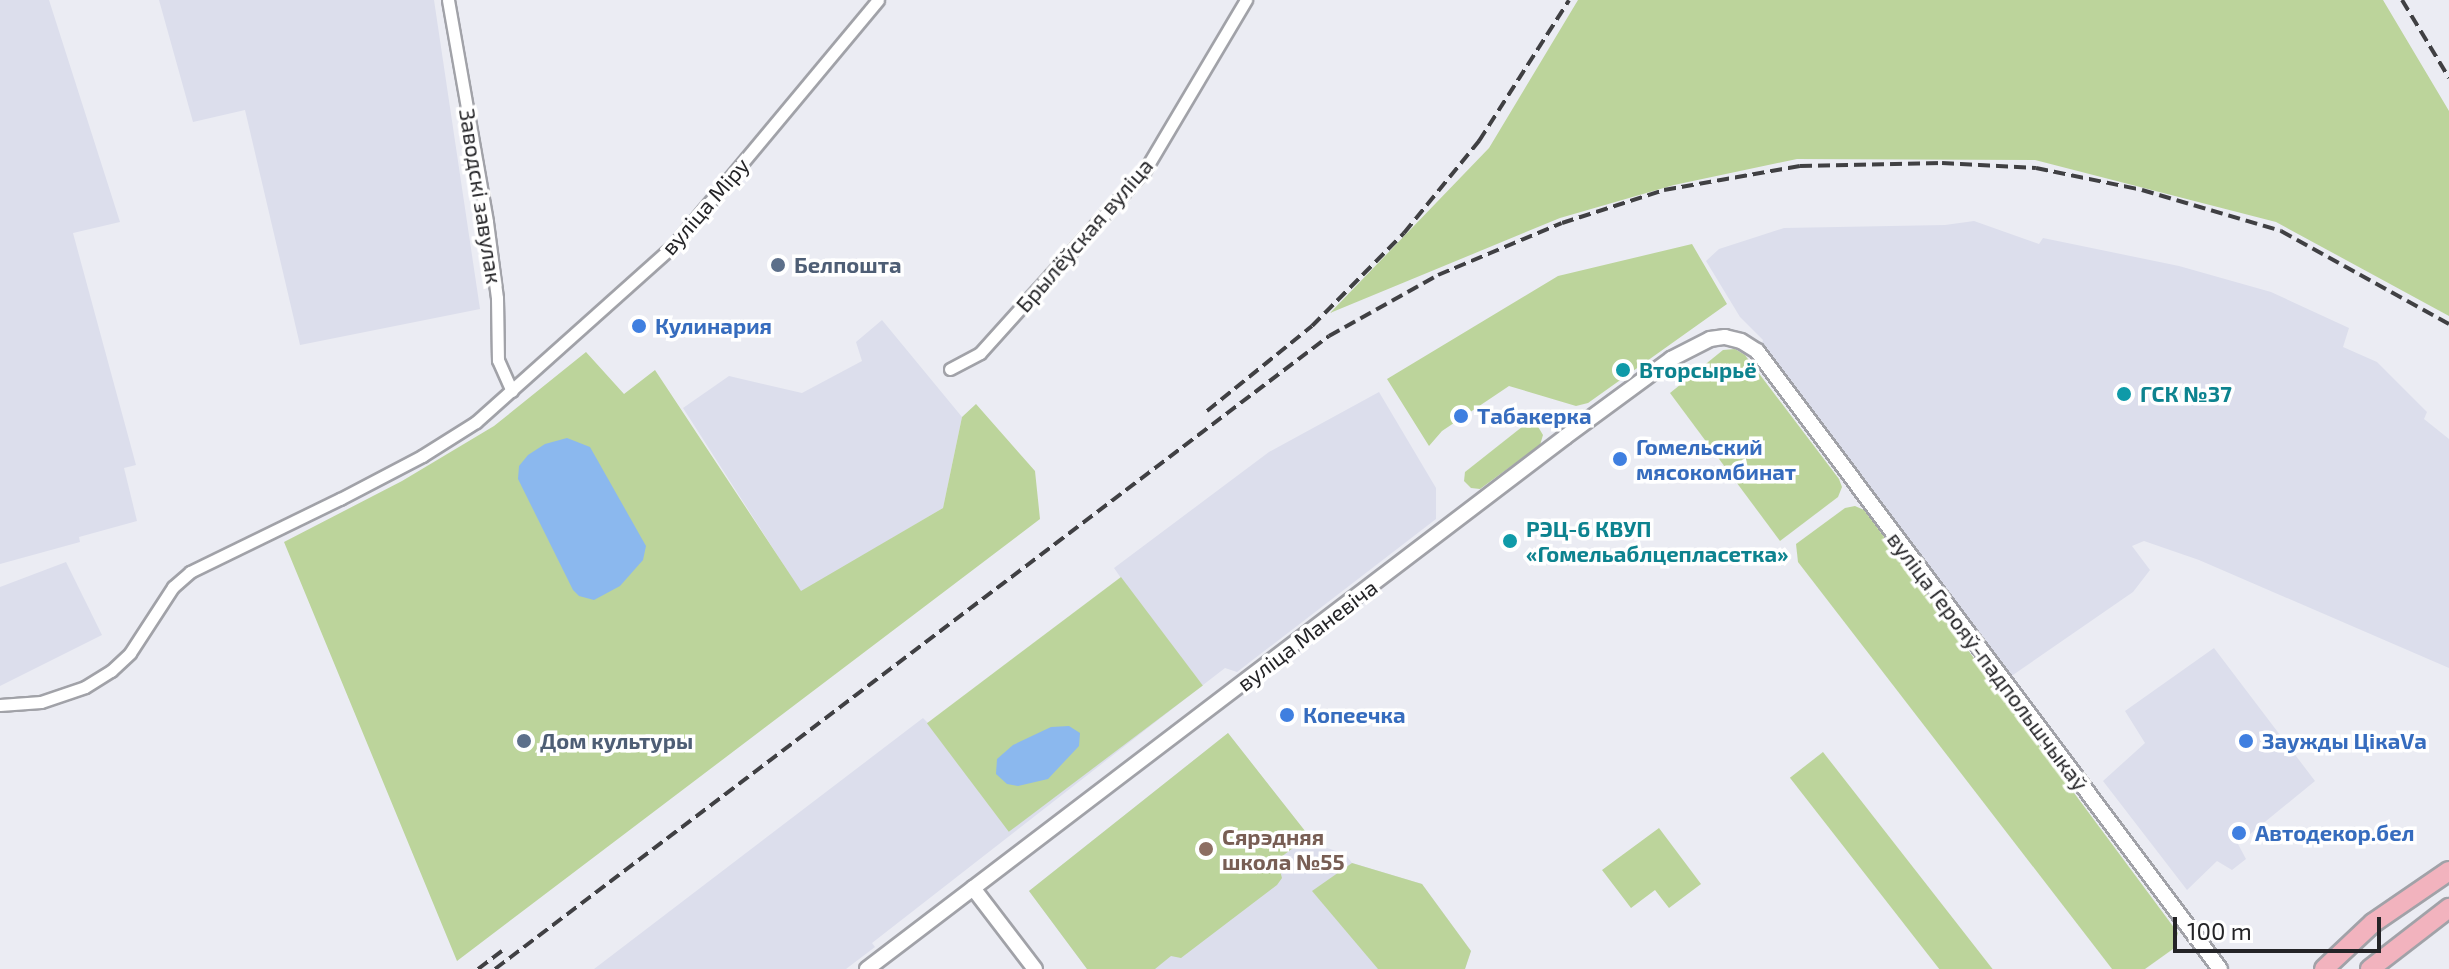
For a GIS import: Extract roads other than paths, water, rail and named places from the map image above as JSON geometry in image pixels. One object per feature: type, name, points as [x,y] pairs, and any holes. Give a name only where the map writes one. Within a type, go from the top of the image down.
[{"type":"main road","points":[[2324,969],[2373,923],[2449,871]]},
{"type":"main road","points":[[2370,969],[2449,908]]},
{"type":"street","name":"Заводскі завулак","points":[[448,0],[487,222],[497,298],[498,360],[512,391]]},
{"type":"street","name":"вуліца Міру","points":[[0,705],[41,702],[85,687],[111,671],[130,653],[173,587],[190,572],[422,456],[476,422],[673,246],[878,0]]},
{"type":"street","name":"Брылёўская вуліца","points":[[950,369],[980,353],[1108,215],[1145,170],[1246,0]]},
{"type":"street","name":"вуліца Маневіча","points":[[867,969],[1671,359],[1710,339],[1725,337],[1741,341],[1757,351]]},
{"type":"street","name":"вуліца Герояў-падпольшчыкаў","points":[[1757,351],[2220,969]]},
{"type":"street","points":[[973,888],[1035,969]]},
{"type":"water","points":[[567,438],[590,447],[646,546],[643,560],[620,586],[594,600],[579,596],[573,590],[518,479],[519,466],[528,455],[545,444]]},
{"type":"water","points":[[1069,726],[1080,733],[1079,746],[1048,779],[1018,786],[1007,784],[996,774],[997,759],[1013,745],[1051,727]]},
{"type":"railway","points":[[1207,411],[1312,326],[1404,233],[1479,141],[1569,0]]},
{"type":"railway","points":[[2402,0],[2449,78]]},
{"type":"railway","points":[[495,969],[1329,336],[1438,275],[1562,223],[1664,190],[1800,166],[1942,163],[2036,168],[2142,190],[2281,231],[2449,324]]},
{"type":"railway","points":[[478,969],[502,951]]},
{"type":"place","name":"Белпошта","points":[[778,265]]},
{"type":"place","name":"Кулинария","points":[[639,326]]},
{"type":"place","name":"Вторсырьё","points":[[1623,370]]},
{"type":"place","name":"ГСК №37","points":[[2124,394]]},
{"type":"place","name":"Табакерка","points":[[1461,416]]},
{"type":"place","name":"Гомельский мясокомбинат","points":[[1620,459]]},
{"type":"place","name":"РЭЦ-6 КВУП «Гомельаблцепласетка»","points":[[1510,541]]},
{"type":"place","name":"Копеечка","points":[[1287,715]]},
{"type":"place","name":"Дом культуры","points":[[524,741]]},
{"type":"place","name":"Заужды ЦікаVа","points":[[2246,741]]},
{"type":"place","name":"Автодекор.бел","points":[[2239,833]]},
{"type":"place","name":"Сярэдняя школа №55","points":[[1206,849]]}]
